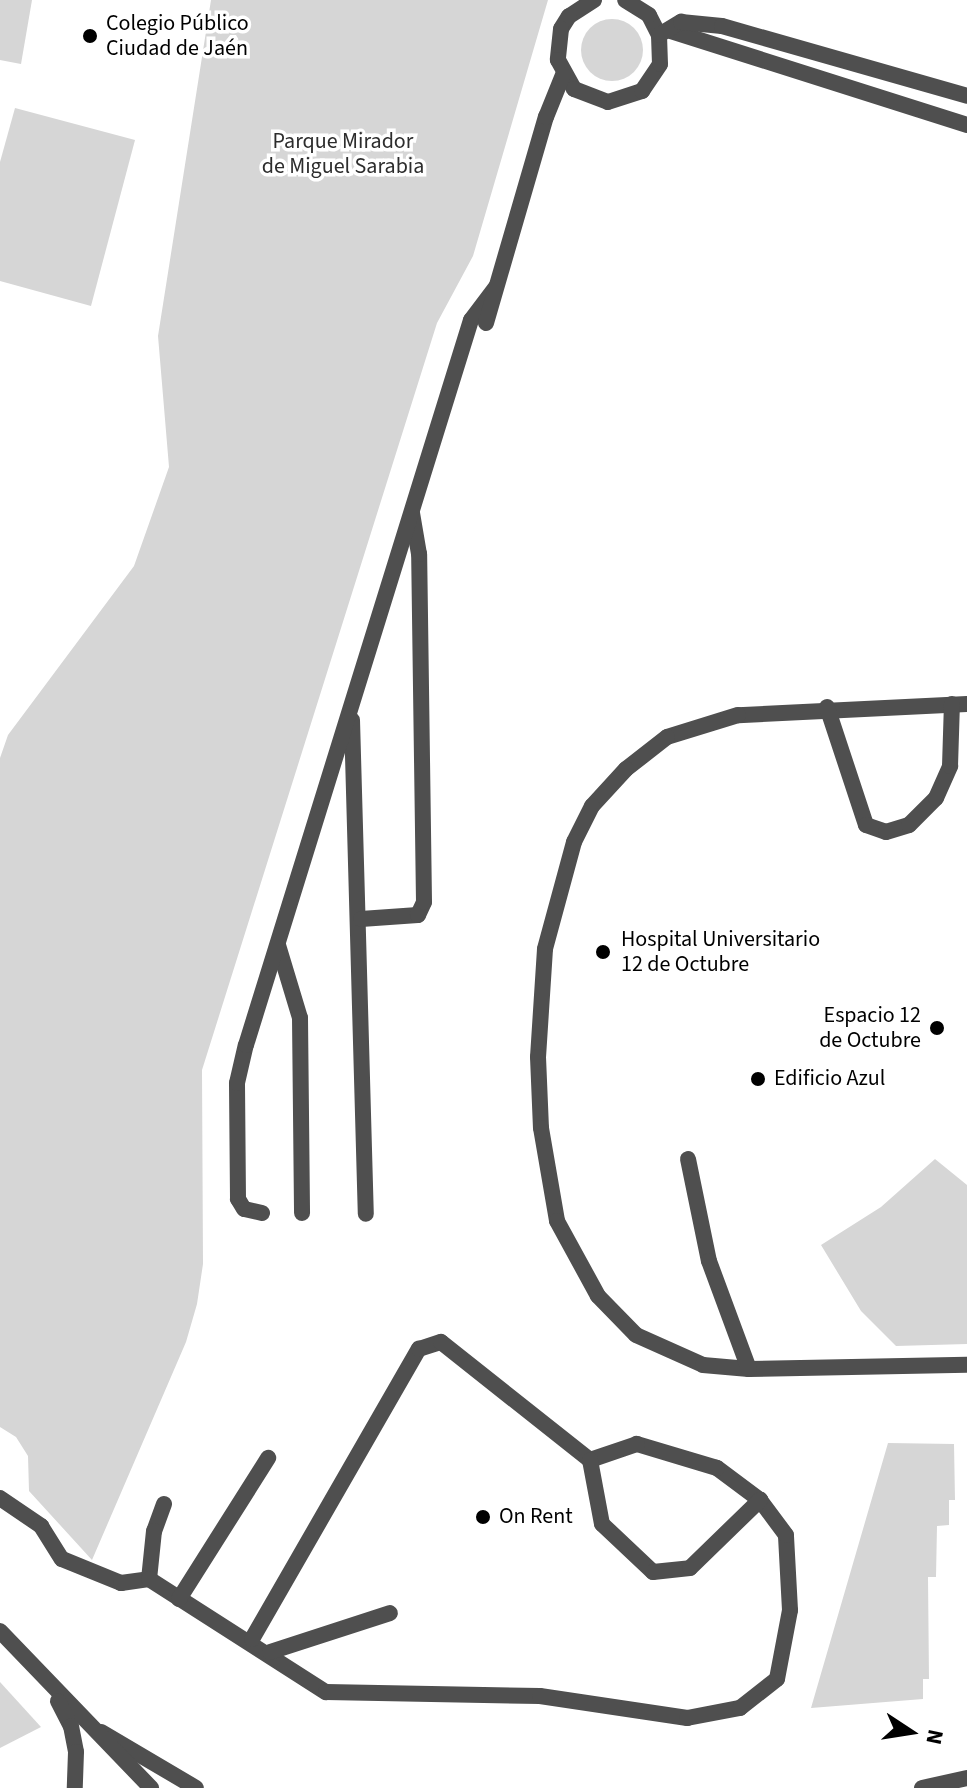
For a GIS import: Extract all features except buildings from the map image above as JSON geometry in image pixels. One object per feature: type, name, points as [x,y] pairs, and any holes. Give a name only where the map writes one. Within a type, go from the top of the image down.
[{"type":"street","points":[[486,323],[546,117],[563,75],[557,44],[571,8],[594,0]]},
{"type":"street","points":[[629,1],[649,15],[665,33],[967,125]]},
{"type":"street","points":[[563,75],[590,98],[626,99],[654,77],[660,64],[665,33],[681,22],[722,26],[967,96]]},
{"type":"street","points":[[262,1213],[244,1209],[238,1199],[237,1083],[471,320],[496,285]]},
{"type":"street","points":[[361,919],[418,915],[424,902],[419,554],[412,512]]},
{"type":"street","points":[[827,707],[866,825],[886,832],[916,820],[936,798],[950,766],[959,704],[827,707],[738,715],[667,737],[626,769],[592,806],[574,842],[545,949],[538,1057],[541,1128],[557,1221],[598,1296],[636,1335],[703,1365],[749,1369],[967,1365]]},
{"type":"street","points":[[352,706],[361,919],[366,1214]]},
{"type":"street","points":[[278,945],[300,1018],[302,1213]]},
{"type":"street","points":[[688,1159],[709,1261],[749,1369]]},
{"type":"street","points":[[252,1639],[419,1349],[441,1342],[590,1460],[602,1524],[653,1572],[690,1568],[760,1500]]},
{"type":"street","points":[[0,1498],[41,1526],[62,1559],[121,1583],[149,1579],[252,1639],[326,1692],[540,1696],[687,1718],[740,1708],[777,1679],[790,1610],[786,1535],[760,1500],[717,1468],[637,1444],[590,1460]]},
{"type":"street","points":[[179,1599],[268,1458]]},
{"type":"street","points":[[149,1579],[154,1531],[164,1504]]},
{"type":"street","points":[[270,1652],[390,1613]]},
{"type":"street","points":[[0,1631],[151,1788]]},
{"type":"street","points":[[46,1679],[71,1726],[75,1788]]},
{"type":"street","points":[[89,1726],[196,1788]]},
{"type":"street","points":[[922,1788],[967,1778]]},
{"type":"green space","points":[[0,0],[32,0],[21,64],[0,60]]},
{"type":"green space","name":"Parque Mirador de Miguel Sarabia","points":[[211,0],[548,0],[473,256],[437,323],[202,1070],[203,1264],[197,1304],[186,1342],[92,1560],[29,1491],[28,1456],[16,1437],[0,1427],[0,758],[8,735],[134,566],[169,467],[158,336]]},
{"type":"green space","points":[[612,19],[634,28],[643,50],[634,72],[612,81],[590,72],[581,50],[590,28]]},
{"type":"green space","points":[[15,108],[135,140],[91,306],[0,281],[0,162]]},
{"type":"green space","points":[[935,1159],[967,1185],[967,1344],[896,1346],[861,1311],[821,1245],[881,1207]]},
{"type":"green space","points":[[888,1443],[954,1444],[955,1500],[949,1500],[949,1525],[937,1526],[936,1577],[928,1577],[929,1679],[923,1679],[923,1699],[811,1708]]},
{"type":"green space","points":[[0,1682],[41,1727],[0,1748]]},
{"type":"place","name":"Colegio Público Ciudad de Jaén","points":[[90,36]]},
{"type":"place","name":"Hospital Universitario 12 de Octubre","points":[[603,952]]},
{"type":"place","name":"Espacio 12 de Octubre","points":[[937,1028]]},
{"type":"place","name":"Edificio Azul","points":[[758,1079]]},
{"type":"place","name":"On Rent","points":[[483,1517]]}]
